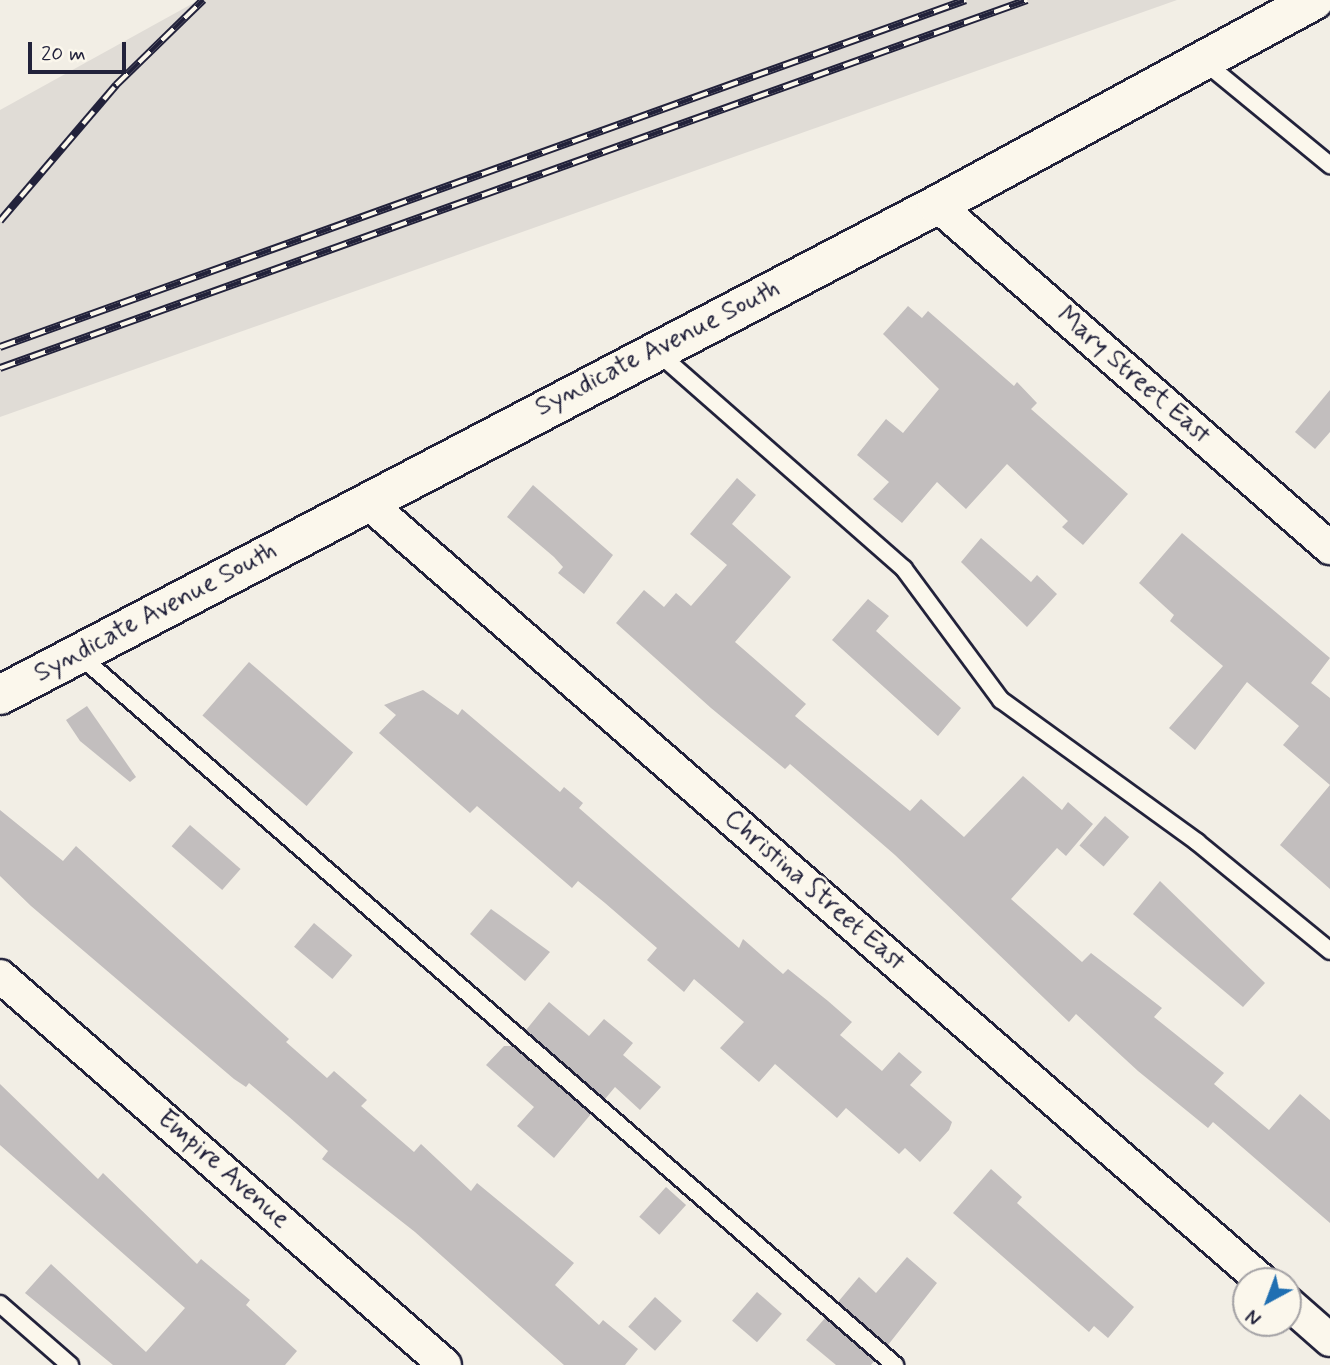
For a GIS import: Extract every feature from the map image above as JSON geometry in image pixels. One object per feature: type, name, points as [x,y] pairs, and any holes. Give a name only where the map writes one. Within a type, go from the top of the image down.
[{"type":"street","name":"Syndicate Avenue South","points":[[0,695],[654,350],[937,205],[1314,0]]},
{"type":"street","name":"Mary Street East","points":[[937,205],[1330,548]]},
{"type":"street","name":"Christina Street East","points":[[366,501],[1246,1267]]},
{"type":"street","name":"Empire Avenue","points":[[0,976],[445,1365]]},
{"type":"street","points":[[1302,1315],[1330,1340]]},
{"type":"lane","points":[[1202,59],[1330,165]]},
{"type":"lane","points":[[654,350],[904,569],[1002,701],[1197,842],[1330,951]]},
{"type":"lane","points":[[79,655],[895,1365]]},
{"type":"lane","points":[[0,1304],[70,1365]]},
{"type":"shaded area","points":[[199,0],[1177,0],[0,417],[0,110]]},
{"type":"building","points":[[908,306],[922,318],[928,311],[1014,386],[1017,382],[1037,403],[1031,409],[1128,494],[1083,545],[1062,527],[1068,521],[1007,464],[966,509],[937,482],[902,523],[873,499],[889,482],[857,455],[886,419],[903,433],[939,389],[883,334]]},
{"type":"building","points":[[1330,390],[1330,432],[1315,449],[1295,432]]},
{"type":"building","points":[[737,478],[756,495],[732,524],[791,577],[735,642],[806,704],[795,716],[910,811],[921,799],[964,837],[1023,776],[1062,810],[1068,802],[1093,824],[1066,856],[1057,848],[1011,899],[1082,962],[1091,953],[1162,1008],[1154,1017],[1224,1073],[1214,1084],[1269,1130],[1300,1094],[1330,1120],[1330,1223],[1213,1122],[1208,1128],[1138,1071],[1076,1014],[1069,1022],[895,855],[790,764],[785,769],[711,708],[616,623],[644,590],[664,607],[676,593],[691,606],[727,565],[690,534]]},
{"type":"building","points":[[533,485],[613,555],[584,594],[558,573],[563,567],[554,557],[507,517]]},
{"type":"building","points":[[1182,533],[1330,658],[1311,683],[1330,698],[1330,785],[1283,745],[1299,726],[1247,682],[1195,750],[1169,728],[1223,666],[1170,621],[1174,615],[1139,583]]},
{"type":"building","points":[[981,538],[1031,582],[1037,575],[1057,594],[1027,627],[961,562]]},
{"type":"building","points":[[868,599],[889,616],[876,631],[961,708],[938,736],[832,640]]},
{"type":"building","points":[[249,662],[353,753],[307,806],[202,716]]},
{"type":"building","points":[[423,690],[458,715],[462,709],[560,792],[564,787],[583,803],[579,808],[739,948],[743,939],[783,974],[788,969],[828,1001],[852,1022],[840,1035],[882,1071],[899,1052],[922,1072],[910,1085],[952,1122],[949,1130],[920,1162],[905,1148],[899,1154],[846,1108],[837,1118],[775,1064],[759,1082],[720,1048],[744,1022],[694,979],[684,992],[647,960],[657,948],[605,903],[578,881],[572,888],[477,806],[470,813],[379,733],[396,715],[384,705]]},
{"type":"building","points":[[87,706],[136,777],[130,782],[80,741],[66,720]]},
{"type":"building","points":[[1330,785],[1330,889],[1280,845]]},
{"type":"building","points":[[0,810],[63,861],[76,846],[289,1039],[286,1042],[327,1078],[334,1071],[367,1100],[361,1106],[414,1152],[421,1144],[471,1191],[477,1183],[574,1263],[555,1285],[599,1325],[603,1320],[638,1349],[625,1365],[564,1365],[415,1232],[322,1159],[328,1151],[288,1116],[249,1083],[246,1087],[234,1079],[31,906],[0,876]]},
{"type":"building","points":[[1105,816],[1129,837],[1104,866],[1079,845]]},
{"type":"building","points":[[190,825],[241,869],[222,890],[172,846]]},
{"type":"building","points":[[1160,881],[1265,983],[1243,1007],[1133,914]]},
{"type":"building","points":[[491,909],[550,952],[525,981],[470,934]]},
{"type":"building","points":[[314,923],[352,955],[332,979],[294,947]]},
{"type":"building","points":[[549,1002],[589,1036],[604,1019],[633,1043],[623,1055],[661,1087],[640,1110],[615,1087],[605,1099],[526,1030]]},
{"type":"building","points":[[504,1046],[512,1046],[591,1114],[554,1158],[517,1126],[534,1107],[486,1065]]},
{"type":"building","points":[[0,1084],[98,1179],[103,1173],[197,1264],[201,1259],[250,1300],[246,1305],[297,1351],[285,1365],[113,1365],[25,1293],[51,1264],[146,1352],[185,1308],[0,1145]]},
{"type":"building","points":[[991,1169],[1022,1197],[1017,1203],[1134,1307],[1108,1338],[1094,1326],[1089,1332],[953,1213]]},
{"type":"building","points":[[666,1187],[686,1205],[659,1235],[639,1217]]},
{"type":"building","points":[[907,1257],[937,1283],[888,1345],[838,1302],[859,1277],[876,1293]]},
{"type":"building","points":[[757,1292],[782,1314],[757,1342],[732,1321]]},
{"type":"building","points":[[655,1297],[682,1321],[655,1351],[628,1327]]},
{"type":"building","points":[[825,1318],[874,1361],[871,1365],[836,1365],[806,1340]]},
{"type":"railway","points":[[0,221],[116,85],[203,0]]},
{"type":"railway","points":[[0,347],[966,0]]},
{"type":"railway","points":[[0,368],[1027,0]]}]
